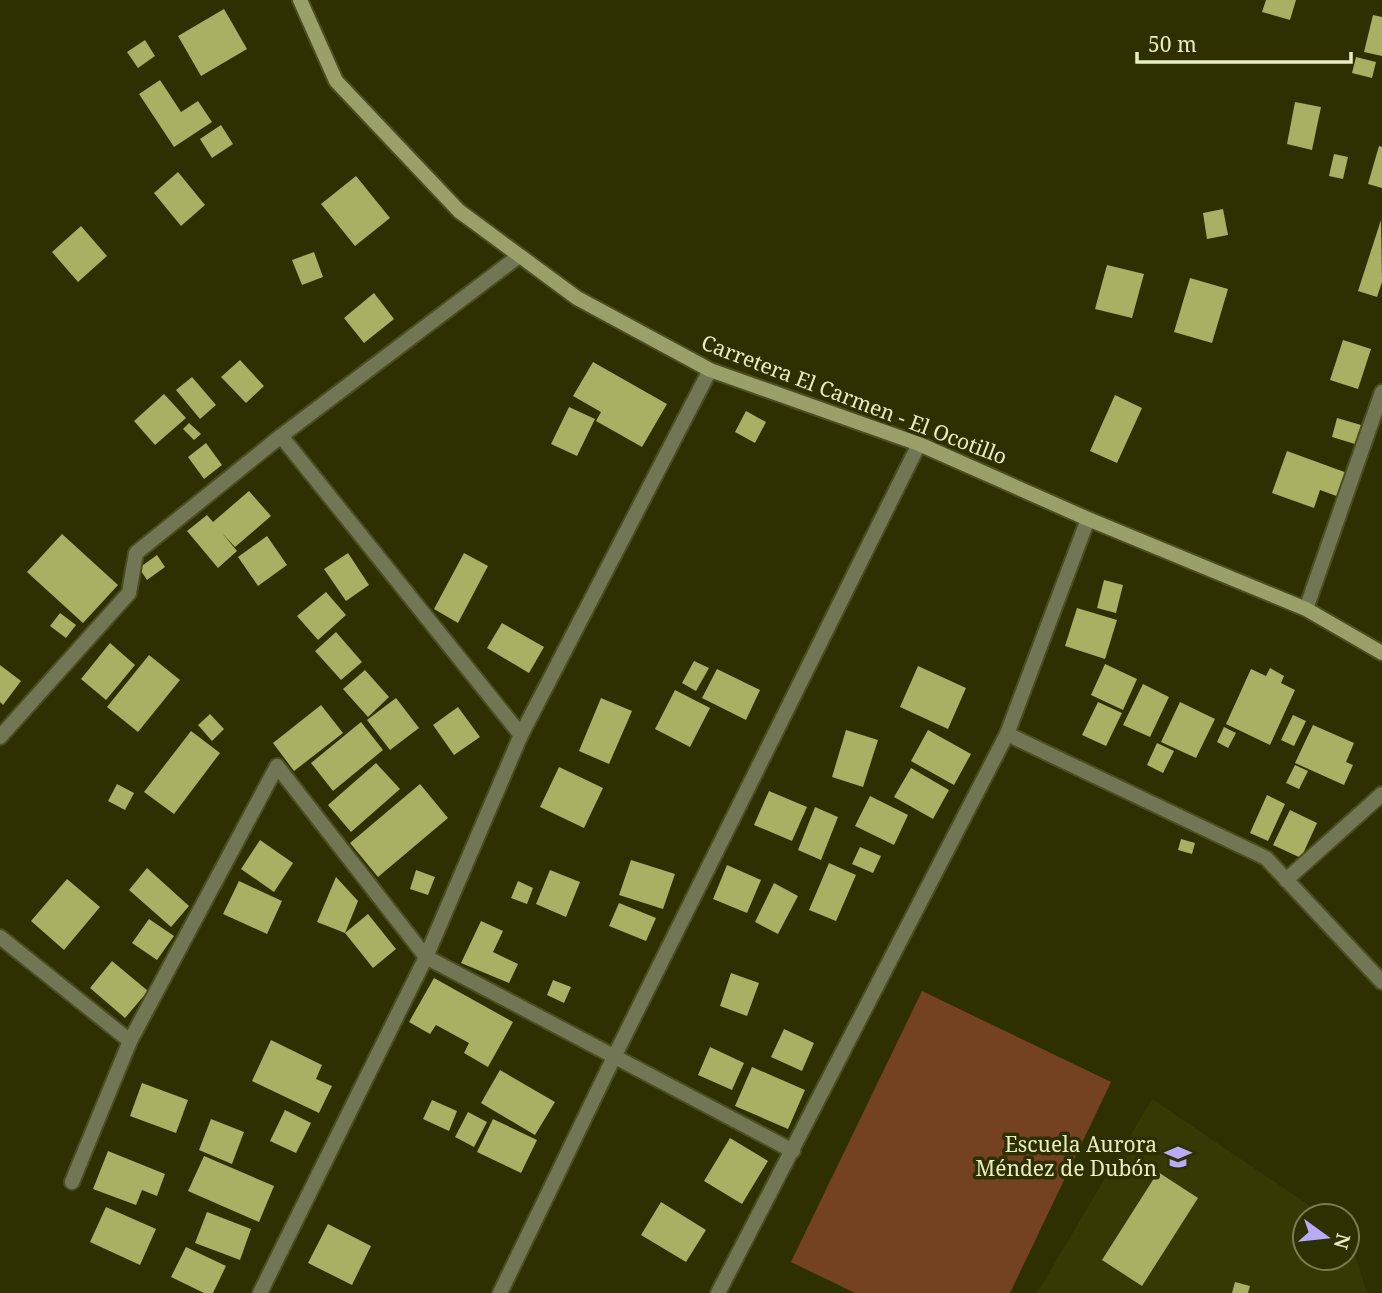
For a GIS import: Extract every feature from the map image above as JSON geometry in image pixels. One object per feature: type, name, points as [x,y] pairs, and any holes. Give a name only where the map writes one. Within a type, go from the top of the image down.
[{"type":"main road","name":"Carretera El Carmen - El Ocotillo","points":[[300,0],[336,81],[458,211],[577,298],[710,370],[919,444],[1088,519],[1306,609],[1382,653]]},
{"type":"street","points":[[0,737],[129,593],[136,553],[281,436],[519,256]]},
{"type":"street","points":[[260,1293],[426,957],[522,735],[710,370]]},
{"type":"street","points":[[1306,609],[1381,400]]},
{"type":"street","points":[[281,436],[522,735]]},
{"type":"street","points":[[500,1293],[615,1055],[919,444]]},
{"type":"street","points":[[718,1293],[1006,734],[1088,519]]},
{"type":"street","points":[[1006,734],[1266,858],[1382,982]]},
{"type":"street","points":[[72,1182],[130,1041],[277,766],[426,957],[793,1151]]},
{"type":"street","points":[[1286,880],[1382,794]]},
{"type":"street","points":[[0,937],[130,1041]]},
{"type":"shaded area","points":[[922,991],[1111,1082],[1010,1293],[855,1293],[791,1262]]},
{"type":"shaded area","name":"Escuela Aurora Méndez de Dubón","points":[[1152,1099],[1304,1202],[1291,1202],[1291,1272],[1360,1272],[1367,1293],[1037,1293]]},
{"type":"building","points":[[1266,0],[1296,0],[1290,20],[1262,12]]},
{"type":"building","points":[[224,9],[247,49],[201,76],[178,36]]},
{"type":"building","points":[[1373,15],[1382,17],[1382,56],[1364,52]]},
{"type":"building","points":[[145,40],[155,56],[138,68],[127,52]]},
{"type":"building","points":[[1356,57],[1376,62],[1372,78],[1352,73]]},
{"type":"building","points":[[160,80],[181,112],[198,101],[212,122],[174,147],[139,94]]},
{"type":"building","points":[[1295,102],[1321,107],[1312,150],[1287,144]]},
{"type":"building","points":[[221,125],[233,144],[212,158],[200,139]]},
{"type":"building","points":[[1379,146],[1382,147],[1382,188],[1368,184]]},
{"type":"building","points":[[1334,154],[1348,157],[1343,179],[1329,176]]},
{"type":"building","points":[[178,172],[205,205],[181,226],[154,193]]},
{"type":"building","points":[[356,176],[390,218],[355,246],[321,204]]},
{"type":"building","points":[[1223,209],[1228,235],[1207,239],[1203,213]]},
{"type":"building","points":[[1381,220],[1382,282],[1377,297],[1358,291]]},
{"type":"building","points":[[81,226],[107,256],[78,282],[52,252]]},
{"type":"building","points":[[314,252],[323,277],[302,285],[292,260]]},
{"type":"building","points":[[1107,265],[1144,274],[1132,318],[1095,309]]},
{"type":"building","points":[[1190,278],[1228,289],[1212,343],[1174,332]]},
{"type":"building","points":[[374,293],[394,319],[364,343],[344,318]]},
{"type":"building","points":[[1343,340],[1371,349],[1358,389],[1330,380]]},
{"type":"building","points":[[240,360],[264,386],[246,403],[221,377]]},
{"type":"building","points":[[593,362],[667,404],[642,447],[596,421],[601,412],[573,396]]},
{"type":"building","points":[[192,377],[216,405],[200,419],[176,390]]},
{"type":"building","points":[[164,394],[186,418],[155,445],[134,421]]},
{"type":"building","points":[[1115,395],[1142,408],[1117,463],[1090,451]]},
{"type":"building","points":[[569,407],[595,419],[577,456],[551,444]]},
{"type":"building","points":[[746,411],[766,422],[755,443],[735,432]]},
{"type":"building","points":[[1337,418],[1361,425],[1355,444],[1332,437]]},
{"type":"building","points":[[189,423],[201,434],[194,440],[183,429]]},
{"type":"building","points":[[206,443],[222,465],[204,479],[188,457]]},
{"type":"building","points":[[1287,451],[1350,474],[1342,498],[1320,490],[1314,508],[1272,493]]},
{"type":"building","points":[[249,491],[271,516],[235,547],[222,533],[237,551],[218,568],[187,531],[207,515],[213,522]]},
{"type":"building","points":[[62,534],[118,585],[83,623],[27,572]]},
{"type":"building","points":[[267,536],[287,565],[258,586],[238,557]]},
{"type":"building","points":[[348,553],[369,585],[346,601],[324,569]]},
{"type":"building","points":[[464,553],[488,566],[458,623],[434,609]]},
{"type":"building","points":[[157,555],[165,567],[147,580],[139,568]]},
{"type":"building","points":[[1104,580],[1123,585],[1116,613],[1097,608]]},
{"type":"building","points":[[326,592],[346,615],[318,640],[297,616]]},
{"type":"building","points":[[1077,608],[1117,620],[1105,659],[1065,646]]},
{"type":"building","points":[[60,613],[76,625],[66,638],[50,626]]},
{"type":"building","points":[[502,623],[544,647],[529,673],[487,648]]},
{"type":"building","points":[[336,632],[362,662],[341,680],[315,651]]},
{"type":"building","points":[[110,643],[135,665],[106,700],[81,679]]},
{"type":"building","points":[[149,655],[180,680],[138,732],[107,707]]},
{"type":"building","points":[[694,661],[709,668],[696,691],[682,683]]},
{"type":"building","points":[[1105,664],[1137,679],[1123,710],[1091,695]]},
{"type":"building","points":[[0,665],[21,681],[3,705],[0,702]]},
{"type":"building","points":[[918,666],[966,688],[948,729],[900,707]]},
{"type":"building","points":[[1270,668],[1284,676],[1281,683],[1295,690],[1270,745],[1226,724],[1251,669],[1266,676]]},
{"type":"building","points":[[717,669],[760,690],[746,720],[702,698]]},
{"type":"building","points":[[365,670],[389,697],[368,717],[343,689]]},
{"type":"building","points":[[1143,684],[1169,697],[1150,737],[1123,725]]},
{"type":"building","points":[[675,690],[710,708],[690,747],[655,729]]},
{"type":"building","points":[[396,698],[419,728],[390,750],[367,720]]},
{"type":"building","points":[[601,698],[632,711],[609,764],[579,751]]},
{"type":"building","points":[[1098,702],[1122,713],[1106,746],[1082,735]]},
{"type":"building","points":[[1180,702],[1215,719],[1196,758],[1161,742]]},
{"type":"building","points":[[321,705],[343,733],[294,771],[273,743]]},
{"type":"building","points":[[458,707],[480,737],[454,755],[433,725]]},
{"type":"building","points":[[210,714],[224,729],[212,741],[198,725]]},
{"type":"building","points":[[1293,715],[1306,721],[1294,746],[1281,740]]},
{"type":"building","points":[[361,722],[383,750],[333,791],[311,763]]},
{"type":"building","points":[[1313,725],[1354,743],[1346,762],[1353,765],[1344,785],[1295,763]]},
{"type":"building","points":[[1224,727],[1236,733],[1228,748],[1217,742]]},
{"type":"building","points":[[846,730],[878,740],[863,787],[832,777]]},
{"type":"building","points":[[928,730],[971,754],[954,785],[911,761]]},
{"type":"building","points":[[191,731],[220,753],[174,814],[144,792]]},
{"type":"building","points":[[1157,743],[1174,751],[1163,773],[1147,765]]},
{"type":"building","points":[[376,763],[400,789],[351,832],[328,805]]},
{"type":"building","points":[[1295,765],[1308,771],[1299,789],[1286,783]]},
{"type":"building","points":[[559,767],[603,788],[584,828],[540,807]]},
{"type":"building","points":[[911,768],[949,790],[933,819],[894,797]]},
{"type":"building","points":[[117,784],[134,793],[125,810],[108,801]]},
{"type":"building","points":[[420,784],[448,818],[378,877],[350,843]]},
{"type":"building","points":[[769,791],[807,807],[792,841],[754,825]]},
{"type":"building","points":[[1267,795],[1285,804],[1268,841],[1250,833]]},
{"type":"building","points":[[870,796],[908,815],[894,845],[855,826]]},
{"type":"building","points":[[815,807],[838,817],[821,860],[798,850]]},
{"type":"building","points":[[1290,810],[1317,823],[1301,858],[1273,845]]},
{"type":"building","points":[[1181,839],[1195,843],[1192,854],[1178,850]]},
{"type":"building","points":[[260,840],[293,863],[274,892],[241,869]]},
{"type":"building","points":[[860,847],[881,856],[873,873],[852,864]]},
{"type":"building","points":[[631,860],[675,874],[663,909],[619,895]]},
{"type":"building","points":[[829,863],[856,875],[836,921],[809,910]]},
{"type":"building","points":[[727,865],[761,880],[747,913],[713,899]]},
{"type":"building","points":[[147,868],[189,906],[171,927],[129,890]]},
{"type":"building","points":[[416,870],[435,877],[428,895],[410,889]]},
{"type":"building","points":[[550,870],[580,882],[566,917],[536,904]]},
{"type":"building","points":[[336,877],[358,901],[345,933],[317,922]]},
{"type":"building","points":[[67,879],[100,907],[64,950],[31,921]]},
{"type":"building","points":[[239,881],[282,901],[267,934],[223,914]]},
{"type":"building","points":[[518,881],[533,888],[527,904],[511,898]]},
{"type":"building","points":[[774,883],[798,896],[778,934],[755,922]]},
{"type":"building","points":[[619,903],[656,918],[646,941],[609,926]]},
{"type":"building","points":[[368,914],[396,949],[373,968],[345,933]]},
{"type":"building","points":[[149,919],[174,936],[157,960],[132,943]]},
{"type":"building","points":[[481,921],[503,931],[493,952],[518,964],[509,983],[461,963]]},
{"type":"building","points":[[112,961],[148,991],[125,1018],[90,988]]},
{"type":"building","points":[[731,973],[759,983],[747,1016],[720,1006]]},
{"type":"building","points":[[434,978],[513,1022],[488,1067],[464,1053],[469,1043],[436,1025],[430,1034],[409,1022]]},
{"type":"building","points":[[553,980],[571,987],[564,1003],[547,995]]},
{"type":"building","points":[[784,1029],[814,1043],[802,1071],[771,1057]]},
{"type":"building","points":[[271,1040],[322,1065],[316,1079],[332,1086],[319,1113],[252,1081]]},
{"type":"building","points":[[710,1047],[744,1063],[732,1090],[698,1075]]},
{"type":"building","points":[[752,1067],[805,1090],[788,1129],[735,1106]]},
{"type":"building","points":[[500,1070],[555,1102],[535,1135],[481,1103]]},
{"type":"building","points":[[142,1083],[188,1100],[176,1133],[130,1116]]},
{"type":"building","points":[[432,1100],[457,1111],[449,1131],[423,1119]]},
{"type":"building","points":[[285,1110],[311,1123],[296,1153],[270,1141]]},
{"type":"building","points":[[468,1112],[487,1122],[474,1147],[455,1137]]},
{"type":"building","points":[[211,1119],[244,1132],[232,1164],[199,1150]]},
{"type":"building","points":[[493,1119],[537,1140],[521,1173],[477,1152]]},
{"type":"building","points":[[730,1138],[768,1161],[742,1204],[704,1181]]},
{"type":"building","points":[[108,1151],[165,1174],[157,1196],[142,1190],[136,1205],[93,1189]]},
{"type":"building","points":[[204,1156],[274,1186],[259,1222],[188,1191]]},
{"type":"building","points":[[1158,1172],[1198,1198],[1142,1286],[1102,1260]]},
{"type":"building","points":[[661,1202],[706,1230],[686,1262],[641,1235]]},
{"type":"building","points":[[106,1207],[156,1229],[140,1265],[90,1242]]},
{"type":"building","points":[[207,1212],[251,1229],[240,1260],[195,1243]]},
{"type":"building","points":[[328,1224],[371,1246],[352,1285],[308,1263]]},
{"type":"building","points":[[186,1247],[226,1266],[213,1293],[204,1293],[171,1277]]},
{"type":"building","points":[[1235,1282],[1250,1286],[1248,1293],[1232,1293]]},
{"type":"place","name":"Escuela Aurora Méndez de Dubón","points":[[1178,1157]]}]
